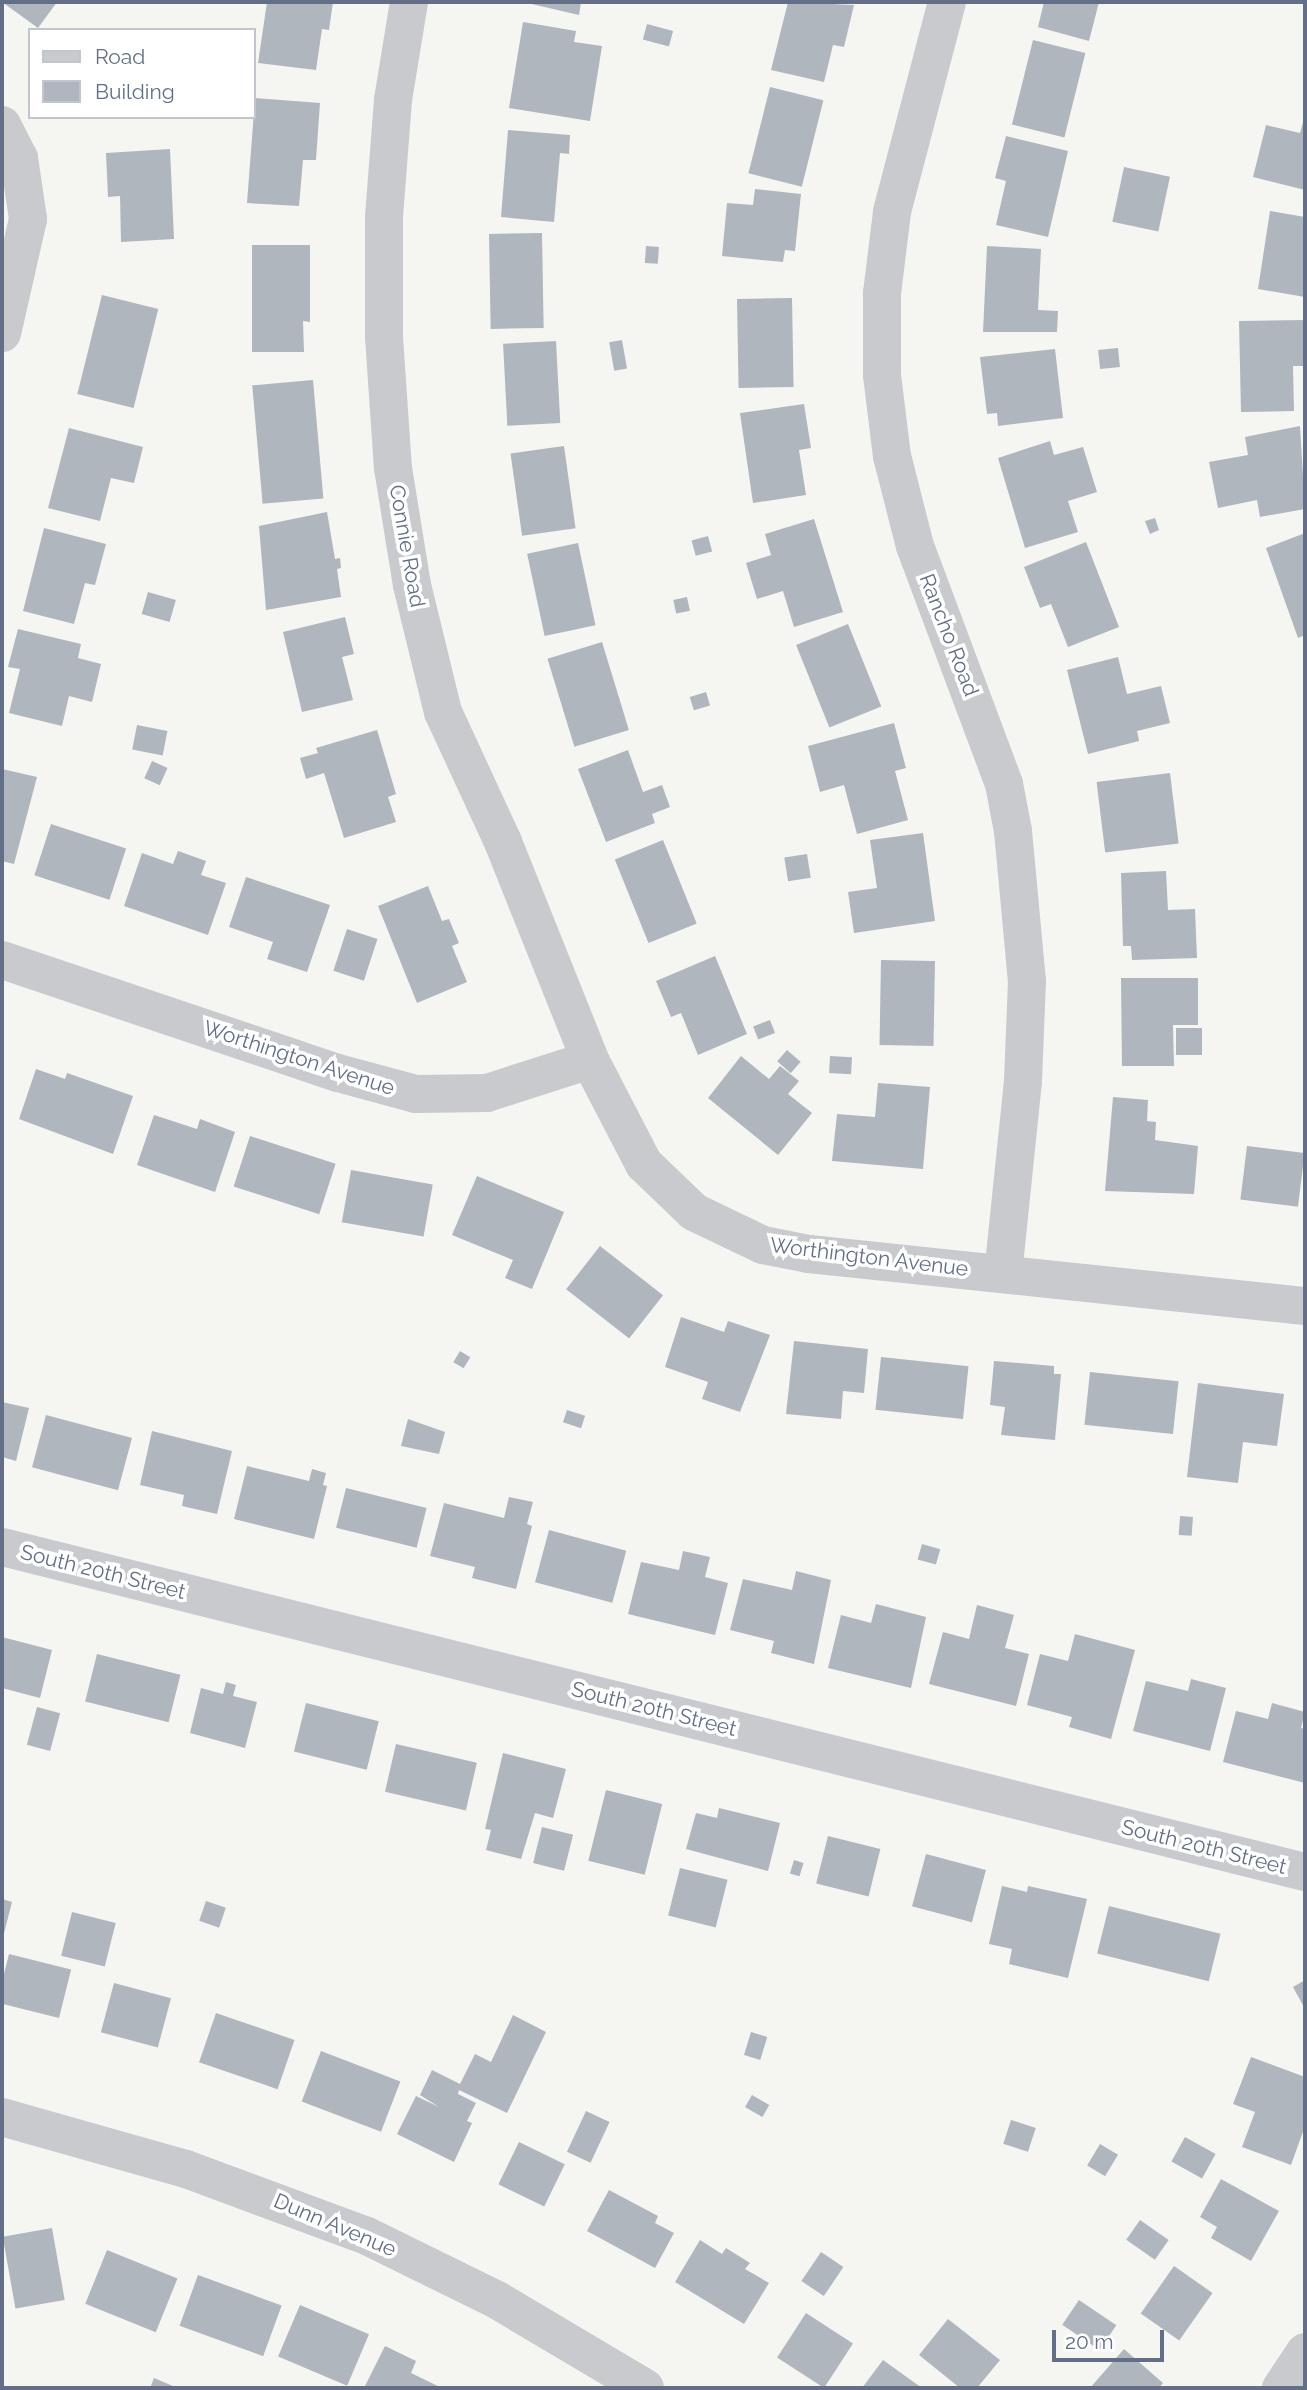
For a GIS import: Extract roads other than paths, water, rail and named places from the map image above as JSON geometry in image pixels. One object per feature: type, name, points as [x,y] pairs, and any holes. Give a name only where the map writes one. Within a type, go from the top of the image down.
[{"type":"street","name":"Connie Road","points":[[409,2],[393,100],[384,218],[384,337],[393,468],[412,585],[443,712],[503,842],[590,1060]]},
{"type":"street","name":"Rancho Road","points":[[947,2],[892,212],[882,293],[882,374],[892,456],[915,546],[999,771],[1013,831],[1027,981],[1023,1081],[1003,1274]]},
{"type":"street","points":[[2,125],[19,159],[28,219],[2,333]]},
{"type":"street","name":"Worthington Avenue","points":[[2,960],[338,1073],[416,1094],[487,1093],[523,1086],[590,1060],[644,1164],[694,1212],[726,1230],[763,1245],[810,1254],[1305,1306]]},
{"type":"street","name":"South 20th Street","points":[[2,1547],[1305,1872]]},
{"type":"street","name":"Dunn Avenue","points":[[2,2117],[186,2169],[367,2236],[520,2313],[645,2388]]},
{"type":"street","points":[[1281,2388],[1305,2352]]}]
